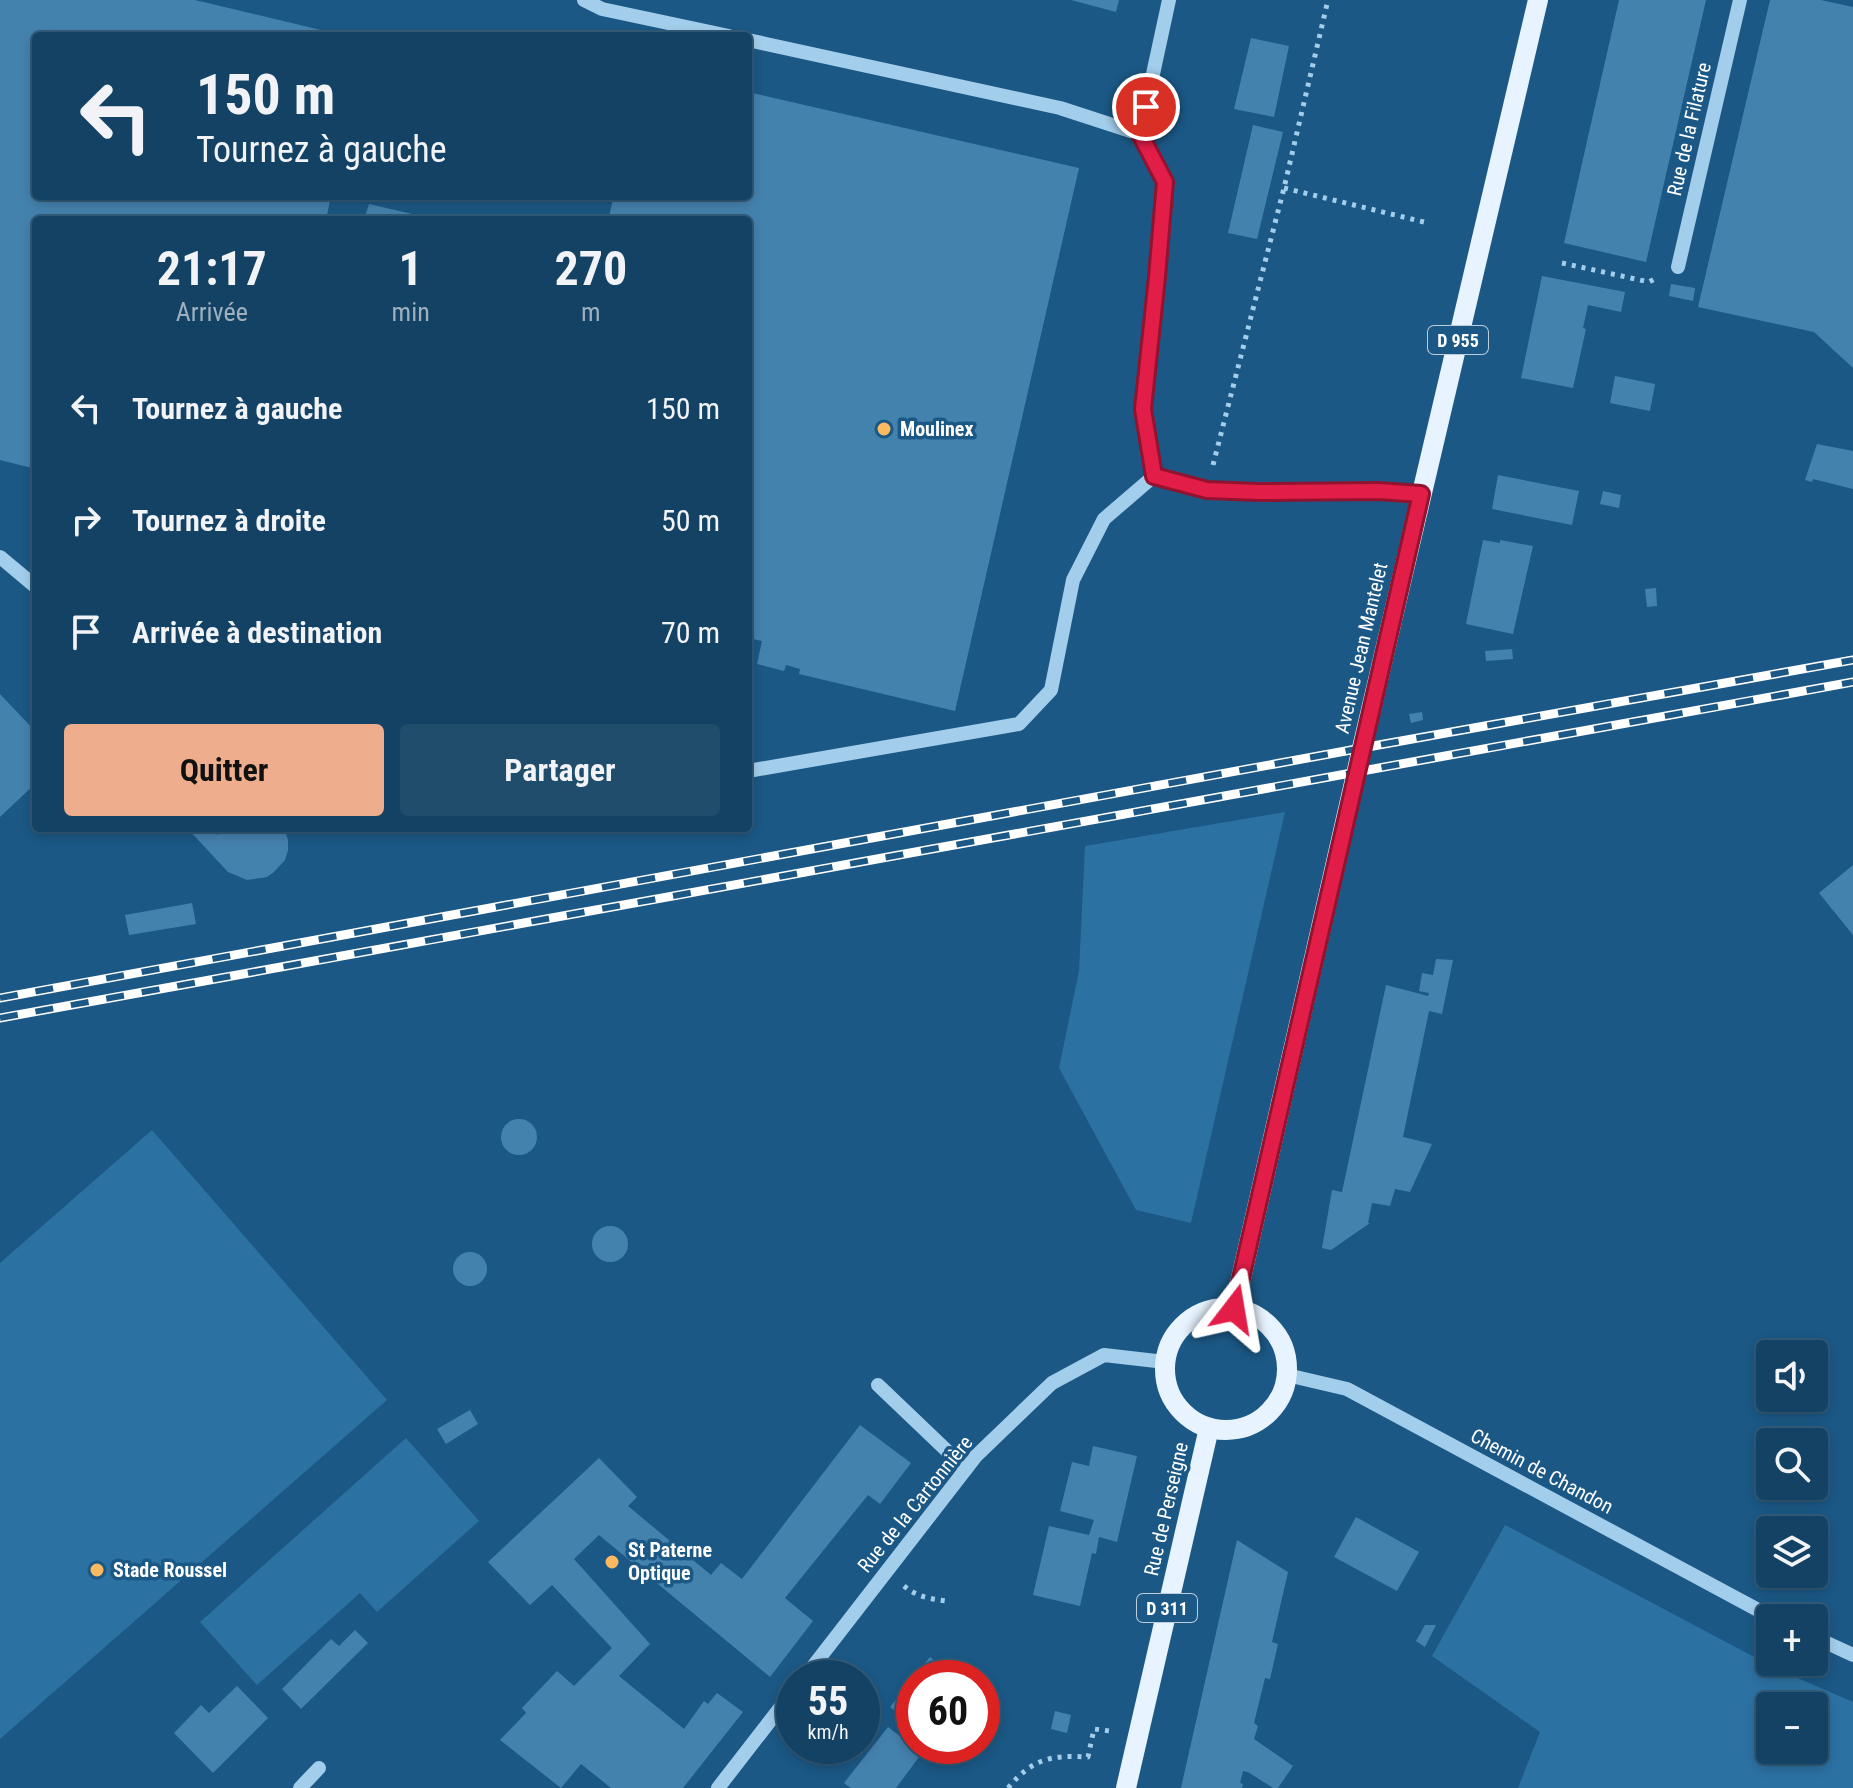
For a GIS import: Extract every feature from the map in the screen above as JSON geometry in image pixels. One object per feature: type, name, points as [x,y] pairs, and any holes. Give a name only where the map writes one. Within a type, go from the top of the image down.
[{"type":"main road","name":"Avenue Jean Mantelet","points":[[1234,1309],[1538,0]]},
{"type":"main road","points":[[1215,1309],[1234,1309],[1252,1314],[1268,1324],[1279,1339],[1286,1357],[1287,1375],[1281,1396],[1268,1413],[1251,1425],[1230,1430],[1209,1428],[1190,1419],[1175,1403],[1167,1383],[1165,1362],[1176,1335],[1197,1315],[1215,1309]]},
{"type":"main road","name":"Rue de Perseigne","points":[[1126,1788],[1209,1428]]},
{"type":"street","points":[[584,0],[602,9],[710,32]]},
{"type":"street","points":[[1154,476],[1143,409],[1165,182],[1140,134],[1169,0]]},
{"type":"street","name":"Rue de la Filature","points":[[1678,267],[1740,0]]},
{"type":"street","points":[[752,41],[1060,108],[1140,134]]},
{"type":"street","points":[[1154,476],[1207,490],[1421,494]]},
{"type":"street","points":[[752,770],[1019,724],[1051,690],[1073,580],[1104,519],[1154,476]]},
{"type":"street","points":[[0,557],[32,584]]},
{"type":"street","name":"Rue de la Cartonnière","points":[[818,1660],[976,1456],[1052,1383],[1104,1355],[1165,1362]]},
{"type":"street","name":"Chemin de Chandon","points":[[1287,1375],[1347,1389],[1756,1609]]},
{"type":"street","points":[[878,1385],[966,1469]]},
{"type":"street","points":[[1828,1643],[1853,1655]]},
{"type":"street","points":[[718,1788],[776,1713]]},
{"type":"street","points":[[300,1788],[319,1768]]},
{"type":"path","points":[[1207,490],[1328,0]]},
{"type":"path","points":[[1284,188],[1428,223]]},
{"type":"path","points":[[1562,263],[1649,282],[1678,267]]},
{"type":"path","points":[[887,1571],[911,1592],[927,1599],[947,1601]]},
{"type":"path","points":[[1008,1788],[1033,1764],[1059,1755],[1088,1757],[1094,1729],[1139,1734]]},
{"type":"shaded area","points":[[1285,812],[1191,1223],[1136,1210],[1059,1068],[1079,971],[1085,846]]},
{"type":"shaded area","name":"Stade Roussel","points":[[152,1130],[387,1400],[0,1739],[0,1263]]},
{"type":"shaded area","points":[[406,1438],[479,1521],[377,1612],[360,1593],[257,1685],[200,1622]]},
{"type":"shaded area","points":[[1505,1525],[1756,1658],[1756,1676],[1793,1676],[1853,1702],[1853,1788],[1518,1788],[1540,1732],[1432,1656]]},
{"type":"building","points":[[0,0],[195,0],[329,32],[32,32],[32,200],[330,200],[327,216],[32,216],[32,468],[0,460]]},
{"type":"building","points":[[1071,0],[1119,0],[1116,12]]},
{"type":"building","points":[[1619,0],[1706,0],[1646,262],[1564,243]]},
{"type":"building","points":[[1770,0],[1821,0],[1853,7],[1853,368],[1814,332],[1698,307]]},
{"type":"building","points":[[1251,38],[1289,46],[1274,117],[1234,109]]},
{"type":"building","name":"Moulinex","points":[[752,93],[1079,168],[955,711],[799,674],[800,669],[786,665],[784,671],[757,664],[762,641],[752,639],[752,216],[609,216],[613,200],[752,200]]},
{"type":"building","points":[[1253,125],[1283,132],[1257,239],[1228,233]]},
{"type":"building","points":[[369,204],[421,216],[365,216]]},
{"type":"building","points":[[1542,276],[1625,292],[1621,312],[1588,305],[1573,388],[1521,378]]},
{"type":"building","points":[[1671,284],[1695,288],[1693,301],[1669,296]]},
{"type":"building","points":[[1615,376],[1655,384],[1650,411],[1610,403]]},
{"type":"building","points":[[1817,444],[1853,451],[1853,489],[1813,479],[1812,482],[1805,480]]},
{"type":"building","points":[[1498,475],[1579,491],[1572,525],[1492,509]]},
{"type":"building","points":[[1603,491],[1621,495],[1619,508],[1600,504]]},
{"type":"building","points":[[1483,540],[1533,546],[1513,634],[1466,624]]},
{"type":"building","points":[[1656,588],[1657,606],[1647,607],[1645,589]]},
{"type":"building","points":[[1512,649],[1513,659],[1486,661],[1485,651]]},
{"type":"building","points":[[0,694],[32,728],[32,787],[0,817]]},
{"type":"building","points":[[1422,712],[1423,720],[1411,723],[1409,714]]},
{"type":"building","points":[[191,832],[214,832],[217,835],[218,832],[285,832],[288,850],[285,860],[267,877],[247,880],[228,872]]},
{"type":"building","points":[[1853,865],[1853,935],[1819,893]]},
{"type":"building","points":[[192,903],[196,924],[129,935],[125,915]]},
{"type":"building","points":[[1436,959],[1453,960],[1442,1014],[1429,1011],[1403,1137],[1432,1144],[1410,1192],[1395,1189],[1390,1206],[1372,1203],[1370,1223],[1331,1250],[1322,1248],[1332,1190],[1342,1192],[1386,985],[1428,996],[1429,993],[1419,991],[1422,973],[1433,975]]},
{"type":"building","points":[[519,1119],[531,1125],[537,1137],[531,1149],[519,1155],[507,1149],[501,1137],[507,1125]]},
{"type":"building","points":[[610,1226],[622,1232],[628,1244],[622,1256],[610,1262],[598,1256],[592,1244],[598,1232]]},
{"type":"building","points":[[470,1252],[482,1257],[487,1269],[482,1281],[470,1286],[458,1281],[453,1269],[458,1257]]},
{"type":"building","points":[[470,1410],[478,1424],[446,1444],[437,1429]]},
{"type":"building","points":[[860,1425],[911,1463],[880,1504],[868,1495],[785,1598],[813,1621],[783,1660],[776,1660],[776,1669],[770,1677],[599,1535],[574,1559],[650,1644],[619,1676],[684,1729],[704,1701],[708,1704],[717,1693],[743,1712],[683,1788],[611,1788],[581,1764],[561,1788],[500,1740],[526,1713],[522,1708],[557,1671],[574,1686],[612,1648],[552,1585],[530,1605],[488,1562],[599,1458],[637,1497],[628,1506],[711,1575],[721,1563],[742,1579]]},
{"type":"building","points":[[1093,1446],[1137,1456],[1117,1542],[1099,1537],[1096,1554],[1092,1553],[1080,1606],[1033,1595],[1049,1526],[1089,1535],[1094,1520],[1060,1511],[1072,1462],[1089,1466]]},
{"type":"building","points":[[1356,1517],[1419,1552],[1397,1591],[1334,1557]]},
{"type":"building","points":[[1237,1540],[1288,1572],[1272,1642],[1278,1644],[1270,1679],[1265,1678],[1254,1723],[1258,1726],[1254,1739],[1293,1766],[1278,1788],[1243,1771],[1242,1788],[1181,1788]]},
{"type":"building","points":[[1425,1625],[1436,1625],[1425,1647],[1416,1641]]},
{"type":"building","points":[[355,1630],[368,1643],[301,1709],[282,1689],[331,1639],[339,1646]]},
{"type":"building","points":[[237,1686],[268,1718],[213,1773],[174,1733],[201,1705],[209,1713]]},
{"type":"building","points":[[1055,1711],[1071,1715],[1067,1733],[1051,1729]]},
{"type":"building","points":[[888,1727],[896,1733],[896,1764],[914,1764],[896,1788],[851,1788],[844,1783],[859,1764],[880,1764],[880,1737]]},
{"type":"railway","points":[[0,998],[1853,660]]},
{"type":"railway","points":[[0,1018],[1853,682]]},
{"type":"place","name":"Moulinex","points":[[884,429]]},
{"type":"place","name":"St Paterne Optique","points":[[612,1562]]},
{"type":"place","name":"Stade Roussel","points":[[97,1570]]},
{"type":"route","points":[[1146,107],[1140,134],[1165,182],[1143,409],[1154,476],[1207,490],[1421,494],[1234,1309]]}]
